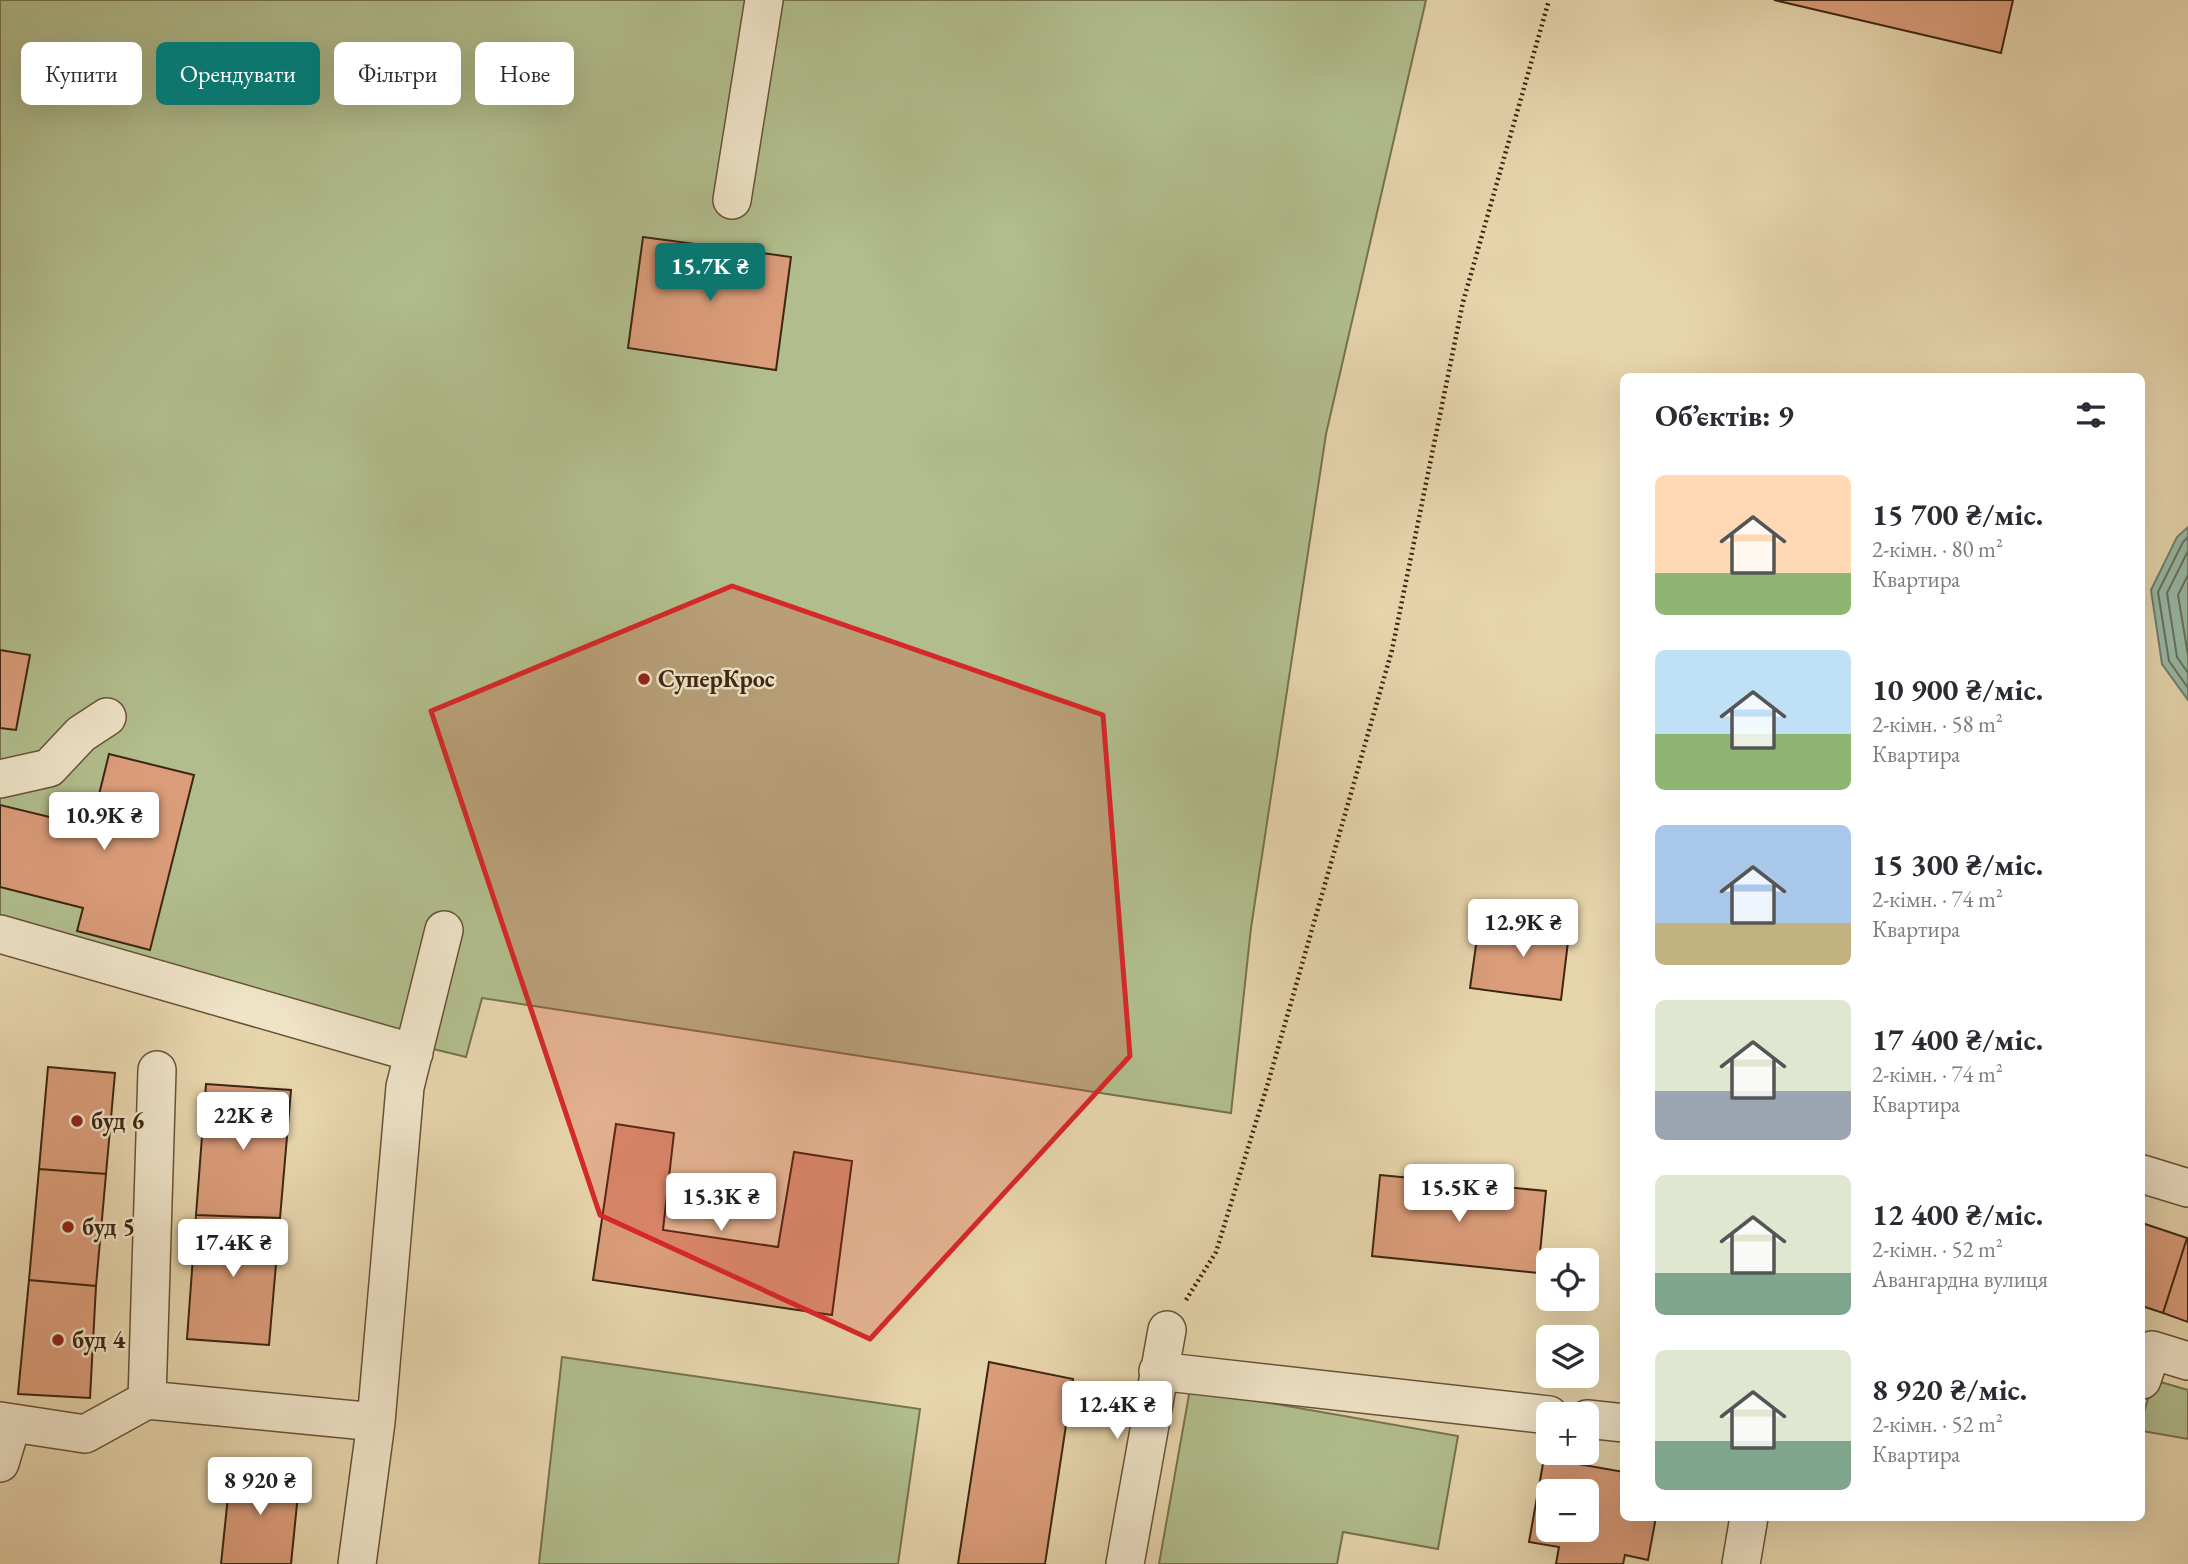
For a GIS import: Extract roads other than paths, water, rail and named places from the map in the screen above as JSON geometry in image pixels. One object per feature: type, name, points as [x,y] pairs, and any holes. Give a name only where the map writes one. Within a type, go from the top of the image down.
[{"type":"street","points":[[732,200],[764,0]]},
{"type":"street","points":[[0,779],[49,768],[82,734],[107,717]]},
{"type":"street","points":[[356,1564],[376,1422],[405,1087],[444,930]]},
{"type":"street","points":[[0,934],[414,1053]]},
{"type":"street","points":[[147,1400],[157,1070]]},
{"type":"street","points":[[2145,1175],[2188,1188]]},
{"type":"street","points":[[1125,1564],[1167,1330]]},
{"type":"street","points":[[2145,1371],[2152,1350],[2188,1361]]},
{"type":"street","points":[[1158,1371],[1536,1414]]},
{"type":"street","points":[[0,1463],[6,1422],[85,1434],[147,1400],[376,1422]]},
{"type":"street","points":[[1599,1420],[1620,1423]]},
{"type":"street","points":[[1741,1564],[1748,1521]]},
{"type":"water","points":[[2188,527],[2188,700],[2162,664],[2151,590],[2177,537]]},
{"type":"place","name":"СуперКрос","points":[[644,679]]},
{"type":"place","name":"буд 6","points":[[77,1121]]},
{"type":"place","name":"буд 5","points":[[68,1227]]},
{"type":"place","name":"буд 4","points":[[58,1340]]}]
